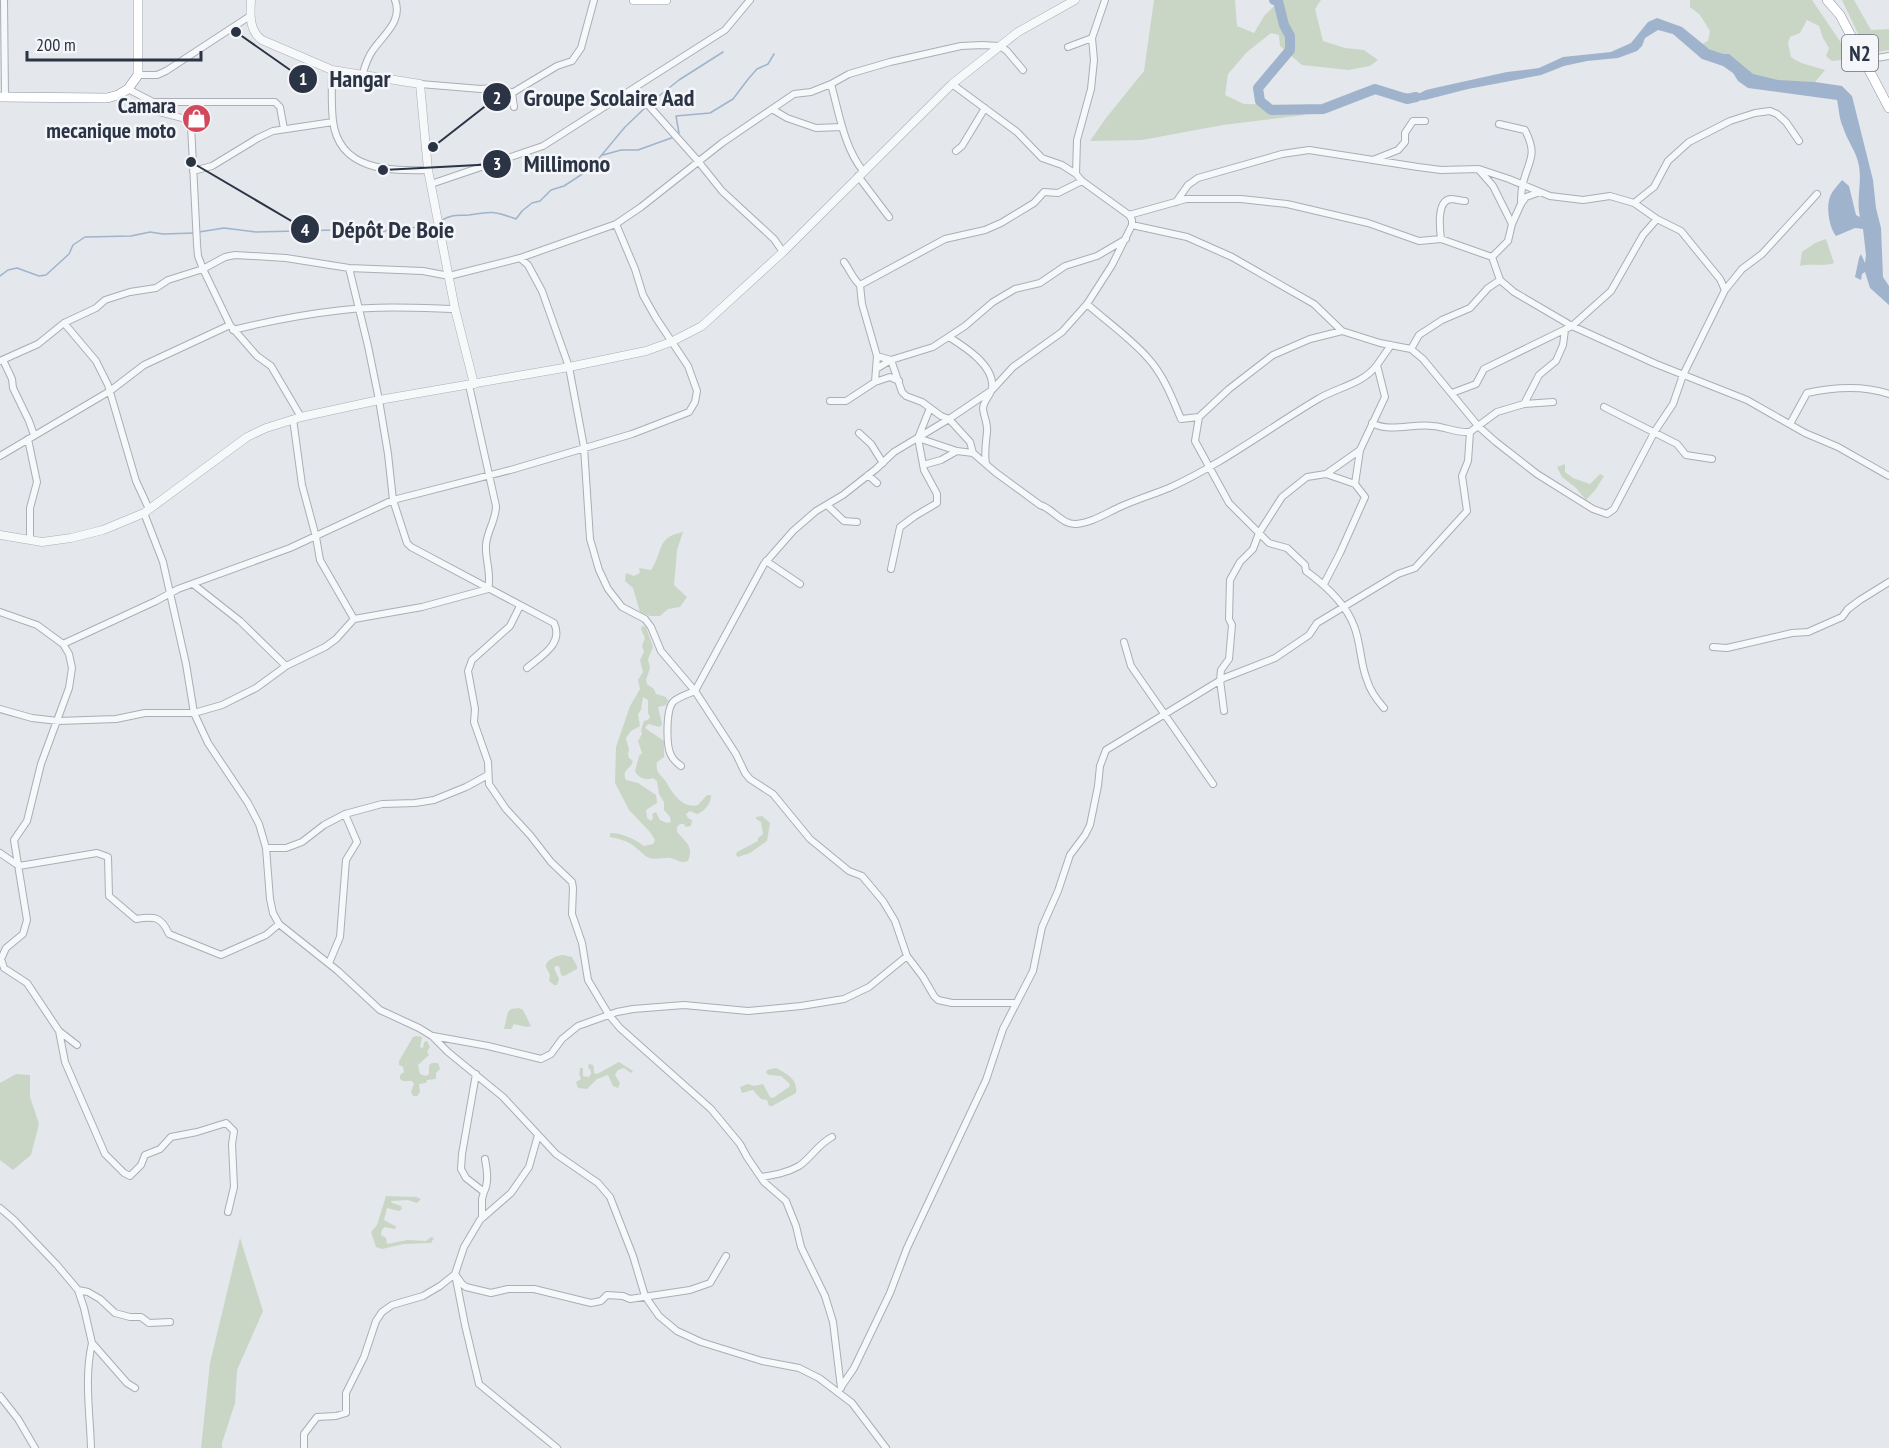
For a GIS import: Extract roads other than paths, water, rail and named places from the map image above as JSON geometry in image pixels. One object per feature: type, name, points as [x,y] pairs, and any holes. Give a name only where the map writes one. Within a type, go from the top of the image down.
[{"type":"highway","points":[[2,97],[107,98],[128,89],[138,75],[138,0]]},
{"type":"highway","points":[[633,0],[666,0]]},
{"type":"highway","name":"N2","points":[[1827,0],[1840,15],[1889,108]]},
{"type":"street","points":[[2,97],[4,0]]},
{"type":"street","points":[[251,0],[250,16],[258,37],[332,70],[420,84],[482,89],[501,87],[512,93]]},
{"type":"street","points":[[362,76],[374,47],[391,29],[396,14],[395,0]]},
{"type":"street","points":[[512,93],[557,66],[572,61],[581,48],[594,0]]},
{"type":"street","points":[[432,187],[543,146],[725,30],[750,0]]},
{"type":"street","points":[[0,535],[42,542],[103,530],[146,511],[247,438],[266,428],[297,418],[379,400],[569,367],[646,351],[671,342],[702,326],[724,307],[783,252],[952,84],[1018,32],[1075,0]]},
{"type":"street","points":[[1076,174],[1077,140],[1091,90],[1094,60],[1092,38],[1105,0]]},
{"type":"street","points":[[138,75],[157,75],[166,71],[250,16]]},
{"type":"street","points":[[1068,47],[1092,38]]},
{"type":"street","points":[[30,540],[30,508],[37,482],[30,421],[2,360],[38,344],[64,323],[96,308],[105,300],[130,292],[156,288],[168,280],[203,269],[225,257],[235,255],[286,258],[349,268],[423,271],[449,276],[520,258],[616,224],[698,161],[794,94],[811,92],[849,74],[961,46],[982,45],[1000,46],[1023,70]]},
{"type":"street","points":[[1864,60],[1889,56]]},
{"type":"street","points":[[332,70],[333,122],[342,147],[360,161],[383,170],[428,170]]},
{"type":"street","points":[[420,84],[428,170],[496,506],[496,517],[486,542],[490,580],[488,589]]},
{"type":"street","points":[[831,84],[842,127],[861,174],[889,218]]},
{"type":"street","points":[[952,84],[1017,132],[1042,158],[1062,165],[1076,174],[1082,181],[1129,215],[1132,220],[1126,239],[1087,304],[1062,332],[1013,367],[992,390],[984,404],[983,411],[987,432],[984,457],[986,464]]},
{"type":"street","points":[[128,89],[153,102],[275,102],[280,107],[284,129]]},
{"type":"street","points":[[634,89],[722,191],[774,239],[783,252]]},
{"type":"street","points":[[512,93],[514,107]]},
{"type":"street","points":[[153,102],[159,112],[186,119],[191,125],[198,256],[232,327],[258,356],[271,366],[297,418],[302,485],[320,560],[354,619]]},
{"type":"street","points":[[956,151],[962,146],[985,108]]},
{"type":"street","points":[[772,109],[787,118],[816,128],[842,127]]},
{"type":"street","points":[[1634,203],[1654,187],[1668,161],[1689,142],[1730,121],[1770,111],[1786,122],[1799,141]]},
{"type":"street","points":[[1373,161],[1398,150],[1405,142],[1405,133],[1413,121],[1425,121]]},
{"type":"street","points":[[193,171],[212,166],[258,138],[284,129],[333,122]]},
{"type":"street","points":[[1499,124],[1525,130],[1531,142],[1532,158],[1522,184],[1521,204]]},
{"type":"street","points":[[1176,202],[1188,185],[1198,177],[1282,154],[1309,150],[1441,170],[1479,170],[1550,196],[1583,200],[1610,196],[1634,203],[1657,219],[1681,231],[1725,290]]},
{"type":"street","points":[[1479,170],[1493,186],[1512,224]]},
{"type":"street","points":[[860,285],[945,240],[985,230],[1001,223],[1034,203],[1044,192],[1058,193],[1082,181]]},
{"type":"street","points":[[1492,257],[1508,241],[1512,224],[1526,196],[1540,192]]},
{"type":"street","points":[[1132,225],[1187,237],[1232,257],[1314,304],[1342,331],[1411,349],[1423,358],[1479,427],[1537,474],[1593,509],[1607,514],[1614,509],[1655,431],[1673,404],[1683,375],[1725,290],[1742,269],[1761,254],[1817,194]]},
{"type":"street","points":[[1129,215],[1186,199],[1241,199],[1287,204],[1368,223],[1419,241],[1441,239],[1492,257]]},
{"type":"street","points":[[1441,239],[1439,221],[1441,207],[1446,200],[1465,201]]},
{"type":"street","points":[[1452,393],[1476,384],[1484,369],[1572,326],[1611,291],[1643,235],[1657,219]]},
{"type":"street","points":[[63,644],[170,593],[316,537],[393,500],[632,434],[689,412],[695,402],[697,390],[688,366],[643,295],[616,224]]},
{"type":"street","points":[[876,369],[891,360],[933,347],[993,302],[1015,290],[1040,283],[1065,266],[1097,256],[1126,239]]},
{"type":"street","points":[[1492,257],[1500,280],[1514,292],[1572,326],[1683,375],[1747,400],[1805,434],[1838,447],[1889,476]]},
{"type":"street","points":[[520,258],[528,265],[542,291],[569,367],[584,447],[590,539],[599,570],[608,589],[622,607],[645,619],[651,627],[661,651],[695,691],[750,779],[773,794],[810,839],[849,871],[866,879],[889,909],[902,937],[905,958],[923,977],[930,992],[938,1000],[952,1002],[1016,1003]]},
{"type":"street","points":[[844,262],[860,285],[862,304],[877,356],[875,382]]},
{"type":"street","points":[[349,268],[379,400],[393,500],[406,543],[554,623],[558,630],[556,640],[527,668]]},
{"type":"street","points":[[1411,349],[1419,335],[1442,320],[1470,308],[1488,288],[1500,280]]},
{"type":"street","points":[[1087,304],[1147,357],[1161,375],[1181,419],[1199,417],[1229,389],[1273,355],[1310,339],[1342,331]]},
{"type":"street","points":[[0,456],[110,391],[144,365],[232,327],[359,309],[455,309]]},
{"type":"street","points":[[64,323],[96,361],[110,391],[136,481],[163,562],[186,664],[194,713],[208,743],[259,824],[266,848],[270,899],[273,913],[279,924],[340,972],[380,1010],[432,1036],[503,1097],[556,1154],[598,1183],[610,1197],[633,1256],[645,1296],[659,1316],[677,1331],[700,1342],[762,1361],[799,1368],[819,1378],[852,1404],[886,1448]]},
{"type":"street","points":[[1524,404],[1539,375],[1556,361],[1563,345],[1565,330]]},
{"type":"street","points":[[949,337],[970,350],[979,360],[991,376],[992,390]]},
{"type":"street","points":[[918,438],[957,451],[973,453],[1040,505],[1048,507],[1068,522],[1075,524],[1169,488],[1209,466],[1321,397],[1371,373],[1391,345]]},
{"type":"street","points":[[877,356],[891,360]]},
{"type":"street","points":[[891,360],[902,392],[922,402],[941,416],[950,418],[970,442],[973,453]]},
{"type":"street","points":[[1354,484],[1360,450],[1385,397],[1377,365]]},
{"type":"street","points":[[830,401],[846,401],[875,382],[890,377],[899,381]]},
{"type":"street","points":[[1790,424],[1807,393],[1860,388],[1889,394]]},
{"type":"street","points":[[681,766],[670,752],[668,729],[671,704],[695,691],[766,561],[794,531],[868,475],[894,452],[992,390]]},
{"type":"street","points":[[1372,423],[1380,427],[1432,426],[1458,433],[1470,432],[1497,412],[1524,404],[1553,402]]},
{"type":"street","points":[[1604,407],[1655,431],[1677,444],[1686,455],[1712,459]]},
{"type":"street","points":[[891,569],[900,527],[937,503],[937,494],[923,465],[918,438],[930,408]]},
{"type":"street","points":[[1199,417],[1195,441],[1229,503],[1269,543],[1287,548],[1305,565],[1306,571],[1324,584],[1344,608],[1354,624],[1366,680],[1384,708]]},
{"type":"street","points":[[841,1387],[854,1368],[890,1293],[910,1241],[986,1080],[1003,1029],[1033,971],[1042,927],[1058,891],[1068,860],[1090,825],[1100,766],[1106,750],[1220,680],[1275,658],[1309,635],[1317,623],[1398,574],[1415,568],[1467,511],[1462,476],[1467,461],[1470,432]]},
{"type":"street","points":[[859,433],[871,444],[883,463]]},
{"type":"street","points":[[1253,549],[1259,533],[1282,497],[1307,477],[1326,474],[1360,450]]},
{"type":"street","points":[[923,465],[941,460],[957,451]]},
{"type":"street","points":[[1324,584],[1365,497],[1354,484],[1326,474]]},
{"type":"street","points":[[868,475],[877,483]]},
{"type":"street","points":[[828,505],[844,522],[857,522]]},
{"type":"street","points":[[1224,711],[1220,680],[1221,670],[1229,659],[1232,625],[1229,618],[1230,580],[1240,562],[1253,549],[1269,543]]},
{"type":"street","points":[[766,561],[800,584]]},
{"type":"street","points":[[1713,646],[1727,648],[1792,633],[1808,632],[1842,617],[1860,600],[1889,582]]},
{"type":"street","points":[[193,584],[240,621],[286,666]]},
{"type":"street","points":[[0,709],[32,718],[58,721],[116,719],[145,713],[194,713],[222,705],[256,688],[286,666],[325,647],[336,639],[354,619],[422,607],[488,589]]},
{"type":"street","points":[[520,606],[510,626],[472,660],[468,671],[475,709],[474,722],[488,762],[491,790],[550,862],[572,882],[572,914],[582,944],[586,975],[609,1016],[711,1109],[740,1144],[761,1177],[787,1203],[801,1247],[825,1296],[833,1322],[843,1396]]},
{"type":"street","points":[[0,612],[37,625],[63,644],[69,654],[72,668],[69,688],[41,764],[27,821],[14,840],[27,920],[23,934],[6,948],[0,960],[3,968],[27,983],[59,1031],[77,1045]]},
{"type":"street","points":[[1124,642],[1131,666],[1213,784]]},
{"type":"street","points":[[266,848],[286,848],[302,842],[324,825],[345,814],[382,804],[434,800],[488,775]]},
{"type":"street","points":[[329,963],[340,937],[346,860],[357,842],[345,814]]},
{"type":"street","points":[[0,853],[19,866],[97,853],[108,857],[109,896],[136,919],[152,917],[164,922],[169,934],[221,955],[266,935],[279,924]]},
{"type":"street","points":[[432,1036],[545,1059],[562,1039],[578,1026],[633,1009],[684,1005],[748,1011],[844,999],[869,987],[905,958]]},
{"type":"street","points":[[59,1031],[65,1062],[105,1154],[123,1173],[130,1176],[141,1165],[145,1155],[160,1149],[171,1137],[226,1123],[234,1131],[232,1144],[234,1187],[228,1212]]},
{"type":"street","points":[[476,1074],[461,1169],[466,1178],[484,1192]]},
{"type":"street","points":[[538,1135],[529,1167],[511,1193],[482,1217],[464,1247],[455,1274],[479,1384],[557,1448]]},
{"type":"street","points":[[761,1177],[783,1173],[799,1166],[822,1143],[832,1137]]},
{"type":"street","points":[[482,1217],[482,1199],[486,1188],[487,1170],[485,1159]]},
{"type":"street","points":[[0,1208],[57,1265],[78,1290],[92,1342],[88,1359],[87,1395],[91,1420],[91,1448]]},
{"type":"street","points":[[455,1274],[466,1287],[491,1293],[508,1289],[534,1289],[591,1303],[602,1301],[607,1295],[630,1299],[690,1290],[711,1283],[726,1256]]},
{"type":"street","points":[[304,1448],[304,1434],[318,1417],[346,1413],[346,1393],[364,1357],[376,1321],[382,1312],[392,1305],[423,1296],[455,1274]]},
{"type":"street","points":[[78,1290],[88,1292],[100,1299],[115,1313],[141,1317],[149,1323],[171,1322]]},
{"type":"street","points":[[92,1342],[127,1383],[135,1388]]},
{"type":"street","points":[[0,1396],[18,1419],[35,1448]]},
{"type":"water","points":[[1657,18],[1682,27],[1709,49],[1729,54],[1753,74],[1778,80],[1842,86],[1852,96],[1873,180],[1881,228],[1883,277],[1889,286],[1889,305],[1870,288],[1865,272],[1861,280],[1855,277],[1861,254],[1865,263],[1863,229],[1855,228],[1836,236],[1830,222],[1828,206],[1830,197],[1842,180],[1849,186],[1856,215],[1860,217],[1859,166],[1842,124],[1837,100],[1748,88],[1723,66],[1702,59],[1673,34],[1658,30],[1645,38],[1637,51],[1618,58],[1587,61],[1564,66],[1541,75],[1425,100],[1404,102],[1405,93],[1414,96],[1439,87],[1507,72],[1539,68],[1563,57],[1611,52],[1631,43],[1648,22]]},
{"type":"waterway","points":[[1274,0],[1278,1],[1284,25],[1290,36],[1290,50],[1258,88],[1260,101],[1271,110],[1323,109],[1375,89],[1407,99],[1416,97]]},
{"type":"waterway","points":[[650,103],[679,80],[723,52]]},
{"type":"waterway","points":[[678,135],[676,116],[710,113],[733,99],[757,69],[768,64],[774,54]]},
{"type":"waterway","points":[[442,220],[452,216],[488,212],[516,219],[522,211],[532,203],[540,201],[551,190],[564,186],[590,169],[625,127],[647,106]]},
{"type":"waterway","points":[[603,155],[621,150],[638,150],[674,137]]},
{"type":"waterway","points":[[199,232],[224,228],[256,232],[336,230],[372,235],[388,230],[435,224]]},
{"type":"waterway","points":[[0,276],[8,270],[17,268],[39,276],[46,275],[69,254],[73,245],[85,237],[131,236],[150,232],[195,233]]},
{"type":"place","name":"Hangar","points":[[236,32]]},
{"type":"place","name":"Camara mecanique moto","points":[[197,118]]},
{"type":"place","name":"Groupe Scolaire Aad","points":[[433,147]]},
{"type":"place","name":"Dépôt De Boie","points":[[191,162]]},
{"type":"place","name":"Millimono","points":[[383,170]]}]
